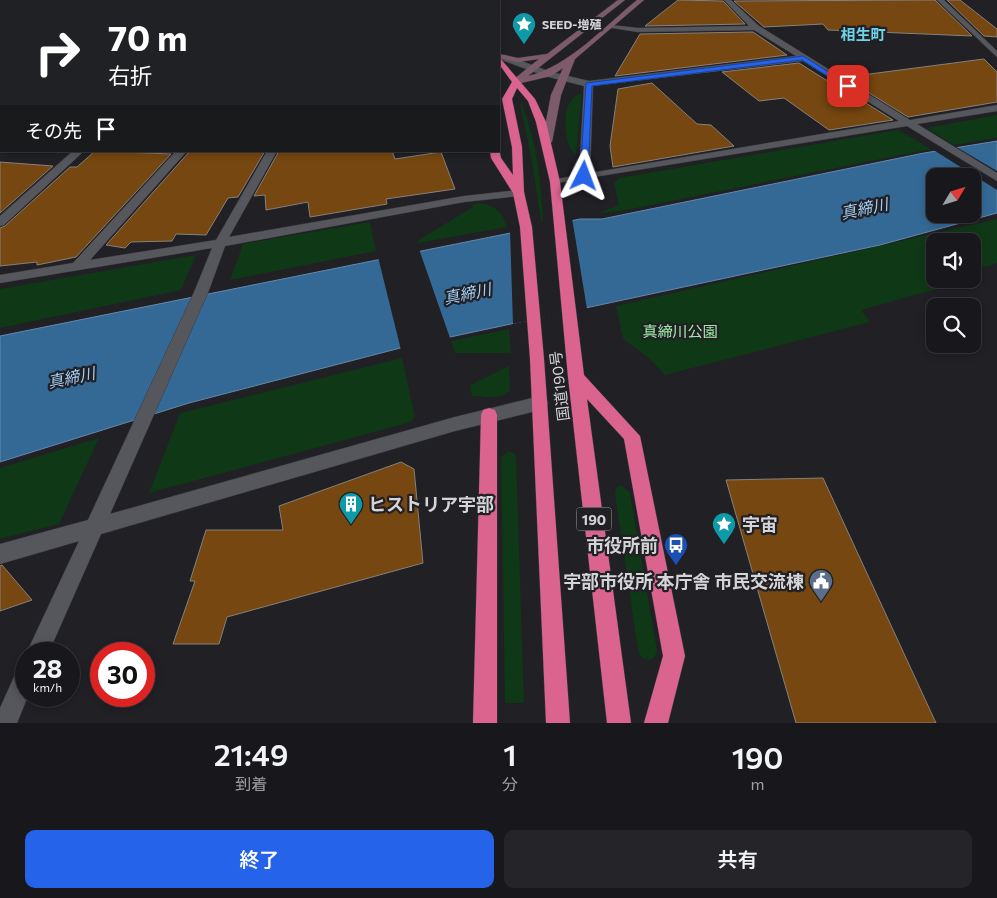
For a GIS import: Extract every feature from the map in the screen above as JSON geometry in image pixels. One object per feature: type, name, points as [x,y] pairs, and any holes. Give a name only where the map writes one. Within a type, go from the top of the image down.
[{"type":"highway","name":"国道190号","points":[[500,57],[532,101],[547,142],[555,182],[576,377],[619,723]]},
{"type":"highway","points":[[500,78],[517,81],[507,100],[517,147],[519,192]]},
{"type":"highway","name":"国道190号","points":[[495,152],[496,158],[519,192],[526,227],[540,402],[558,723]]},
{"type":"highway","points":[[576,377],[632,436],[674,656],[656,723]]},
{"type":"highway","points":[[485,723],[489,415]]},
{"type":"street","points":[[517,81],[622,0]]},
{"type":"street","points":[[517,81],[548,74],[571,58],[642,0]]},
{"type":"street","points":[[727,0],[756,28],[997,178]]},
{"type":"street","points":[[940,0],[997,56]]},
{"type":"street","points":[[610,27],[638,30],[756,28]]},
{"type":"street","points":[[500,57],[525,60],[551,54]]},
{"type":"street","points":[[500,57],[548,74],[589,84],[803,58]]},
{"type":"street","points":[[547,142],[562,78],[571,58]]},
{"type":"street","points":[[584,176],[589,84]]},
{"type":"street","points":[[555,182],[997,108]]},
{"type":"street","points":[[0,222],[78,152]]},
{"type":"street","points":[[78,265],[181,152]]},
{"type":"street","points":[[42,642],[202,290],[220,243],[271,152]]},
{"type":"street","points":[[0,279],[220,243],[464,199],[519,192]]},
{"type":"street","points":[[0,554],[540,402]]},
{"type":"street","points":[[5,723],[15,701]]},
{"type":"green space","points":[[582,93],[576,154],[570,147],[567,139],[565,120],[570,103],[575,96]]},
{"type":"green space","points":[[520,104],[522,104],[535,147],[543,221],[541,221],[532,162]]},
{"type":"green space","points":[[997,115],[997,138],[954,145],[927,128]]},
{"type":"green space","points":[[898,130],[931,149],[621,211],[599,213],[619,205],[614,183],[619,178]]},
{"type":"green space","points":[[479,203],[494,207],[503,217],[507,227],[418,243],[417,241],[473,207],[472,204]]},
{"type":"green space","name":"真締川公園","points":[[997,219],[997,263],[981,268],[981,233],[936,233],[981,223]]},
{"type":"green space","points":[[370,222],[376,251],[230,280],[243,244]]},
{"type":"green space","name":"真締川公園","points":[[926,235],[926,288],[940,288],[861,310],[870,322],[665,375],[650,359],[623,339],[616,306]]},
{"type":"green space","points":[[196,255],[181,290],[0,328],[0,289]]},
{"type":"green space","points":[[509,329],[511,353],[455,353],[451,341]]},
{"type":"green space","points":[[402,358],[415,417],[411,422],[149,493],[180,413]]},
{"type":"green space","points":[[509,366],[510,390],[497,397],[472,396],[470,385]]},
{"type":"green space","points":[[99,438],[59,524],[0,539],[0,468]]},
{"type":"green space","points":[[508,451],[515,454],[516,457],[524,703],[505,703],[501,458]]},
{"type":"green space","points":[[621,485],[630,493],[657,651],[654,658],[649,660],[642,658],[638,650],[615,494],[616,488]]},
{"type":"water","name":"真締川","points":[[997,141],[997,213],[981,217],[981,168],[926,168],[926,223],[960,223],[880,245],[408,346],[189,403],[0,462],[0,336],[580,219],[602,219],[924,153]]},
{"type":"pier","points":[[953,145],[997,171],[997,190],[981,180],[981,168],[962,168],[932,149]]},
{"type":"pier","points":[[572,218],[587,309],[513,324],[510,230]]},
{"type":"pier","points":[[419,249],[450,338],[401,350],[378,257]]},
{"type":"building","points":[[678,0],[723,1],[745,24],[645,26]]},
{"type":"building","points":[[935,0],[972,36],[828,30],[823,24],[764,27],[734,1]]},
{"type":"building","points":[[947,0],[960,0],[997,29],[997,37],[984,36]]},
{"type":"building","points":[[753,32],[787,55],[615,76],[640,34]]},
{"type":"building","points":[[984,59],[997,72],[997,102],[908,117],[845,78],[868,83],[862,75]]},
{"type":"building","points":[[799,63],[893,120],[829,130],[784,98],[759,101],[722,72]]},
{"type":"building","points":[[652,83],[697,124],[711,125],[734,146],[613,167],[610,146],[618,89]]},
{"type":"building","points":[[94,152],[171,154],[76,257],[37,265],[37,262],[0,266],[0,228],[5,226],[70,167],[77,167]]},
{"type":"building","points":[[189,152],[264,152],[238,197],[228,198],[206,235],[176,234],[172,241],[131,242],[125,248],[106,245]]},
{"type":"building","points":[[278,152],[392,152],[395,159],[441,152],[455,189],[386,199],[387,204],[310,217],[308,202],[266,210],[265,195],[254,196]]},
{"type":"building","points":[[0,162],[53,166],[0,213]]},
{"type":"building","name":"ヒストリア宇部","points":[[401,462],[414,469],[423,563],[227,617],[219,644],[173,644],[195,581],[190,581],[206,530],[283,530],[279,506]]},
{"type":"building","name":"宇部市役所 本庁舎 市民交流棟","points":[[823,478],[936,723],[796,723],[726,480]]},
{"type":"building","points":[[2,565],[32,600],[0,611],[0,566]]},
{"type":"place","name":"SEED-増殖","points":[[524,45]]},
{"type":"place","name":"ヒストリア宇部","points":[[351,525]]},
{"type":"place","name":"宇宙","points":[[724,545]]},
{"type":"place","name":"市役所前","points":[[676,566]]},
{"type":"place","name":"宇部市役所 本庁舎 市民交流棟","points":[[821,602]]},
{"type":"district","name":"相生町","points":[[863,34]]},
{"type":"route","points":[[584,176],[589,84],[803,58],[848,86]]}]
